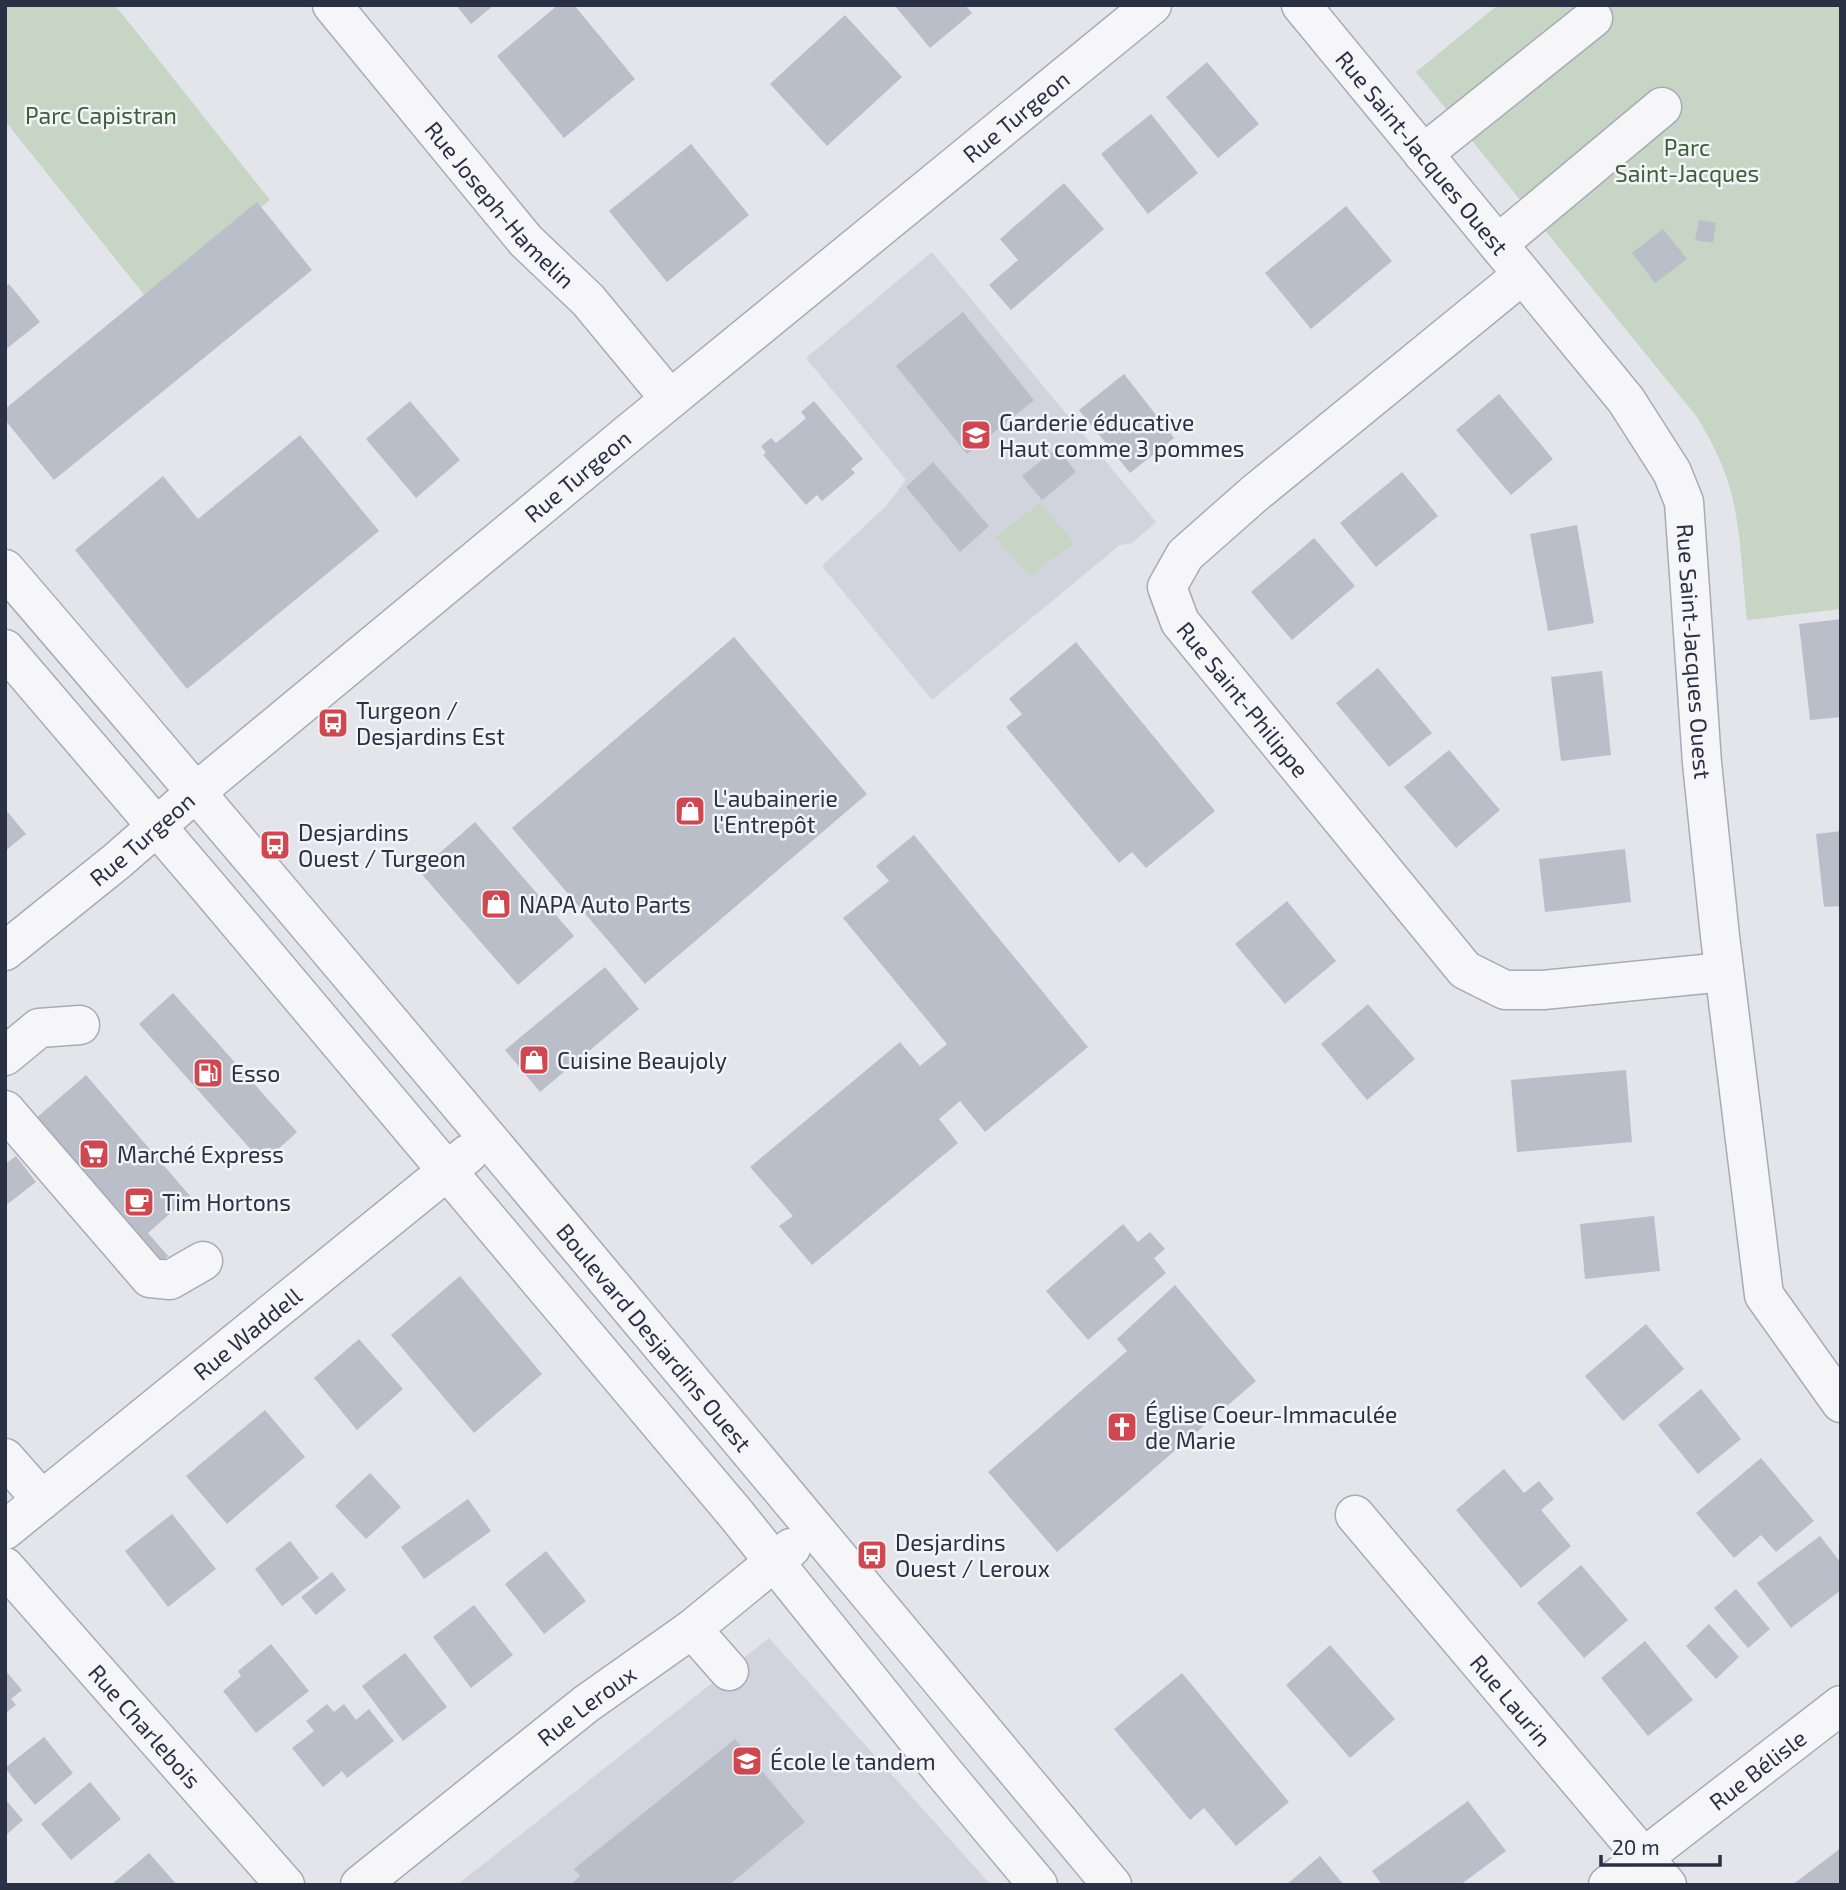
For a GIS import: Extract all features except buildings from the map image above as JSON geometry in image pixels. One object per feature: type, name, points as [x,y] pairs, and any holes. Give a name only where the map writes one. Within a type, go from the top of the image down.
[{"type":"street","name":"Rue Joseph-Hamelin","points":[[332,5],[526,241],[588,300],[670,399]]},
{"type":"street","name":"Rue Turgeon","points":[[5,951],[670,399],[1152,5]]},
{"type":"street","name":"Rue Saint-Jacques Ouest","points":[[1301,5],[1626,400],[1672,472],[1684,502],[1702,763],[1724,972],[1764,1295],[1841,1403]]},
{"type":"street","points":[[1423,153],[1593,18]]},
{"type":"street","points":[[1498,244],[1662,107]]},
{"type":"street","name":"Rue Saint-Philippe","points":[[1522,275],[1254,494],[1185,555],[1167,587],[1180,622],[1465,970],[1505,990],[1543,990],[1724,972]]},
{"type":"street","name":"Boulevard Desjardins Ouest","points":[[5,569],[488,1137],[815,1528],[888,1620],[1112,1885]]},
{"type":"street","points":[[5,649],[735,1513],[773,1563],[1038,1885]]},
{"type":"street","points":[[5,1056],[39,1028],[80,1025]]},
{"type":"street","points":[[5,1110],[150,1278],[170,1280],[203,1261]]},
{"type":"street","name":"Rue Waddell","points":[[5,1530],[488,1137]]},
{"type":"street","points":[[5,1458],[42,1500]]},
{"type":"street","name":"Rue Laurin","points":[[1355,1515],[1656,1871]]},
{"type":"street","name":"Rue Leroux","points":[[360,1885],[586,1704],[692,1629],[815,1528]]},
{"type":"street","name":"Rue Charlebois","points":[[5,1567],[285,1885]]},
{"type":"street","points":[[692,1629],[729,1671]]},
{"type":"street","name":"Rue Bélisle","points":[[1608,1885],[1656,1871],[1841,1705]]},
{"type":"shaded area","name":"Garderie éducative Haut comme 3 pommes","points":[[932,252],[1156,522],[1132,543],[1120,545],[932,700],[822,566],[886,506],[906,480],[806,358]]},
{"type":"shaded area","name":"École le tandem","points":[[769,1638],[991,1885],[457,1885]]},
{"type":"green space","name":"Parc Capistran","points":[[5,5],[115,5],[270,200],[146,297],[5,121]]},
{"type":"green space","name":"Parc Saint-Jacques","points":[[1498,5],[1841,5],[1841,609],[1747,620],[1734,502],[1722,465],[1697,417],[1416,72]]},
{"type":"green space","points":[[1040,503],[1074,543],[1029,576],[995,537]]},
{"type":"place","name":"Garderie éducative Haut comme 3 pommes","points":[[976,435]]},
{"type":"place","name":"Turgeon / Desjardins Est","points":[[333,723]]},
{"type":"place","name":"L'aubainerie l'Entrepôt","points":[[690,811]]},
{"type":"place","name":"Desjardins Ouest / Turgeon","points":[[275,845]]},
{"type":"place","name":"NAPA Auto Parts","points":[[496,904]]},
{"type":"place","name":"Cuisine Beaujoly","points":[[534,1060]]},
{"type":"place","name":"Esso","points":[[208,1073]]},
{"type":"place","name":"Marché Express","points":[[94,1154]]},
{"type":"place","name":"Tim Hortons","points":[[139,1202]]},
{"type":"place","name":"Église Coeur-Immaculée de Marie","points":[[1122,1427]]},
{"type":"place","name":"Desjardins Ouest / Leroux","points":[[872,1555]]},
{"type":"place","name":"École le tandem","points":[[747,1761]]}]
